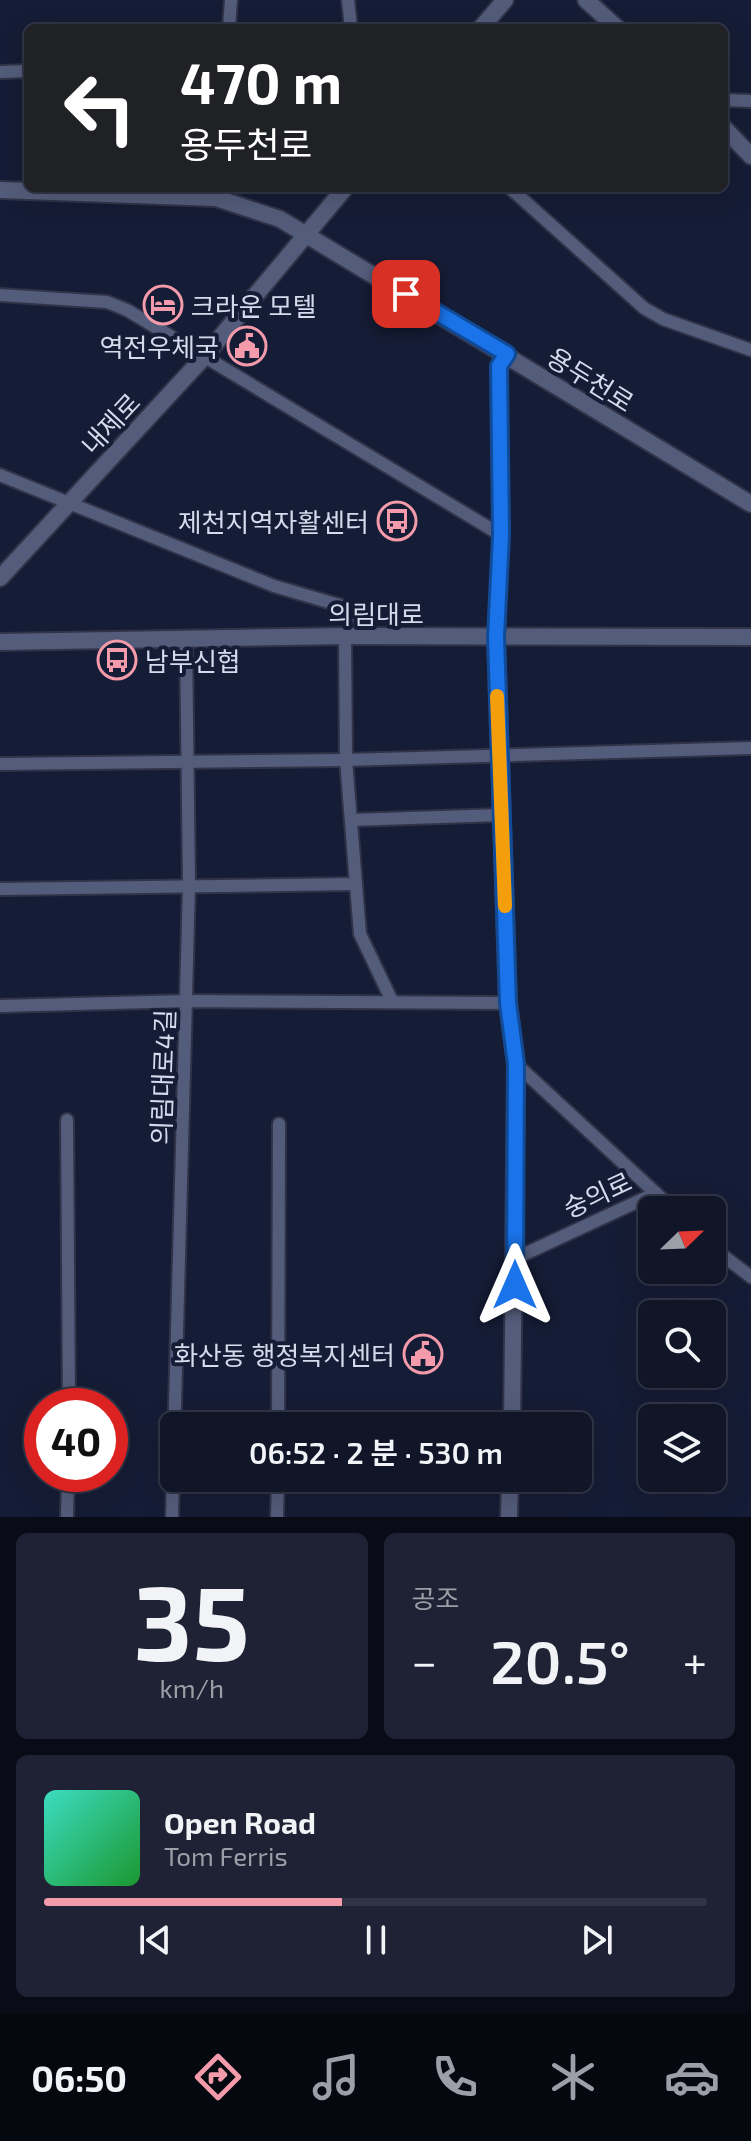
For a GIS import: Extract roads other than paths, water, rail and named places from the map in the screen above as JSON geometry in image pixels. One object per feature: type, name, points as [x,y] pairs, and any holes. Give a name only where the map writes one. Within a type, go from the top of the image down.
[{"type":"street","points":[[229,24],[231,0]]},
{"type":"street","points":[[348,0],[351,24]]},
{"type":"street","points":[[484,24],[505,0]]},
{"type":"street","points":[[589,3],[613,24]]},
{"type":"street","points":[[0,72],[24,71]]},
{"type":"street","points":[[728,100],[751,101]]},
{"type":"street","points":[[728,132],[751,156]]},
{"type":"street","name":"용두천로","points":[[0,190],[24,190]]},
{"type":"street","name":"용두천로","points":[[144,192],[216,193],[270,214],[507,354],[751,504]]},
{"type":"street","name":"내제로","points":[[0,578],[204,357],[342,192]]},
{"type":"street","points":[[514,192],[644,308],[663,319],[751,350]]},
{"type":"street","points":[[0,295],[107,302],[501,535]]},
{"type":"street","points":[[507,354],[499,366],[501,535],[496,637],[508,1003],[516,1064],[512,1412]]},
{"type":"street","points":[[0,475],[274,586],[349,608],[373,636]]},
{"type":"street","points":[[0,633],[20,642]]},
{"type":"street","points":[[345,636],[346,760],[360,934],[392,1001]]},
{"type":"street","name":"의림대로","points":[[0,642],[345,636],[751,637]]},
{"type":"street","name":"의림대로4길","points":[[172,1517],[176,1269],[189,885],[186,638]]},
{"type":"street","points":[[0,654],[20,642]]},
{"type":"street","points":[[0,764],[346,760],[751,748]]},
{"type":"street","points":[[351,820],[501,815]]},
{"type":"street","points":[[0,889],[354,884]]},
{"type":"street","points":[[0,1006],[187,1001],[508,1003]]},
{"type":"street","points":[[516,1064],[659,1196]]},
{"type":"street","points":[[67,1120],[69,1388]]},
{"type":"street","points":[[278,1412],[279,1124]]},
{"type":"street","name":"숭의로","points":[[514,1259],[656,1193]]},
{"type":"street","points":[[726,1258],[751,1277]]},
{"type":"street","points":[[67,1517],[68,1492]]},
{"type":"street","points":[[277,1517],[278,1492]]},
{"type":"street","points":[[509,1517],[510,1492]]},
{"type":"place","name":"크라운 모텔","points":[[163,305]]},
{"type":"place","name":"역전우체국","points":[[247,346]]},
{"type":"place","name":"제천지역자활센터","points":[[397,521]]},
{"type":"place","name":"남부신협","points":[[117,660]]},
{"type":"place","name":"화산동 행정복지센터","points":[[423,1354]]}]
